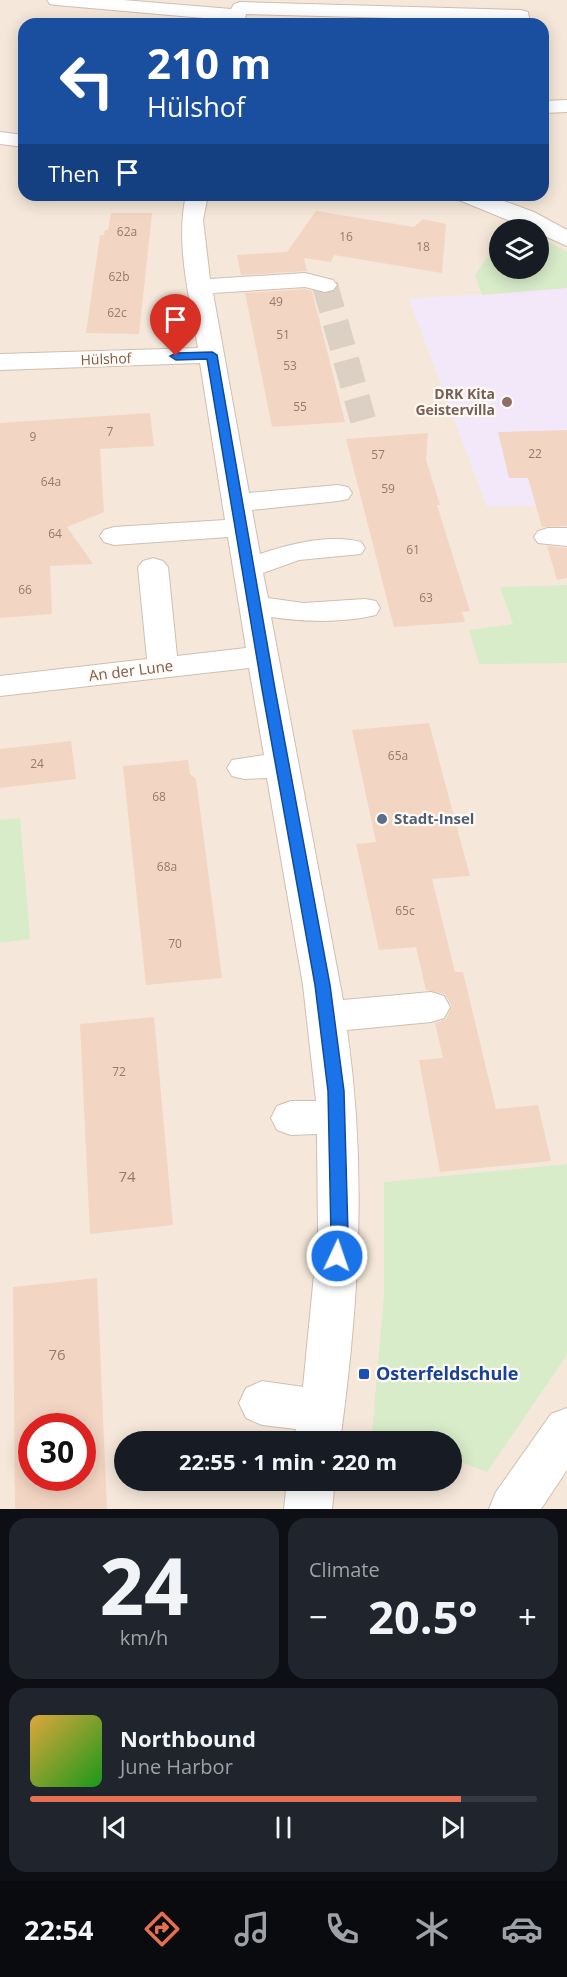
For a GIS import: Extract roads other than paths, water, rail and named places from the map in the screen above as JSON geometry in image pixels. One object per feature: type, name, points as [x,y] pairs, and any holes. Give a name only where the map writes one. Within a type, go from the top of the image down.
[{"type":"street","points":[[56,0],[372,18],[521,16],[521,18]]},
{"type":"street","points":[[549,107],[567,106]]},
{"type":"street","points":[[0,138],[18,140]]},
{"type":"street","points":[[195,201],[192,220],[195,258],[262,656],[327,1017],[336,1091],[339,1234],[319,1426],[262,1403]]},
{"type":"street","points":[[483,201],[526,217],[567,239]]},
{"type":"street","points":[[200,286],[305,280],[325,285]]},
{"type":"street","name":"Hülshof","points":[[0,362],[30,351],[212,355]]},
{"type":"street","points":[[114,536],[239,515],[338,493]]},
{"type":"street","points":[[248,568],[295,552],[351,548]]},
{"type":"street","points":[[153,567],[163,667]]},
{"type":"street","points":[[254,606],[303,612],[365,608]]},
{"type":"street","name":"An der Lune","points":[[0,686],[262,656]]},
{"type":"street","points":[[244,768],[282,765]]},
{"type":"street","points":[[327,1017],[430,1007]]},
{"type":"street","points":[[291,1118],[336,1117]]},
{"type":"street","points":[[513,1509],[567,1430]]},
{"type":"street","points":[[308,1509],[310,1491]]},
{"type":"tunnel","points":[[325,285],[363,420]]},
{"type":"place","name":"DRK Kita Geistervilla","points":[[507,402]]},
{"type":"place","name":"Stadt-Insel","points":[[382,819]]},
{"type":"place","name":"Osterfeldschule","points":[[364,1374]]}]
